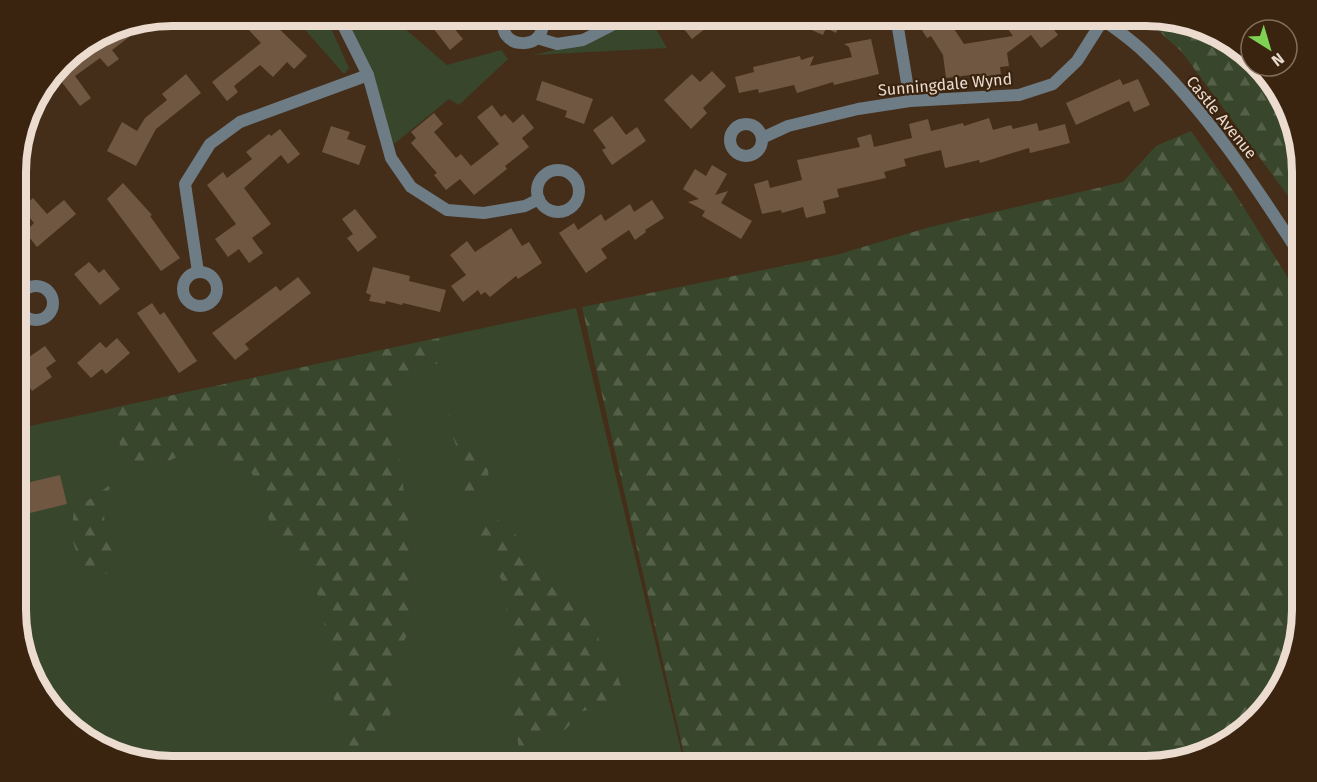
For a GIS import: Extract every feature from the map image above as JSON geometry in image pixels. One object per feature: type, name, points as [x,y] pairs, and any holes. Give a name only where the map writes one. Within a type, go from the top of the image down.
[{"type":"street","points":[[344,26],[368,75],[391,158],[411,187],[447,210],[484,213],[525,206],[539,199]]},
{"type":"street","points":[[503,26],[504,31],[513,41],[526,44],[537,38],[543,26]]},
{"type":"street","points":[[537,38],[557,44],[583,40],[610,26]]},
{"type":"street","points":[[898,26],[910,101]]},
{"type":"street","name":"Sunningdale Wynd","points":[[762,138],[798,124],[858,110],[910,101],[1018,95],[1053,84],[1077,61],[1095,26]]},
{"type":"street","name":"Castle Avenue","points":[[1112,26],[1144,51],[1201,114],[1264,198],[1291,241]]},
{"type":"street","points":[[198,272],[185,184],[210,144],[240,122],[368,75]]},
{"type":"green space","points":[[302,26],[330,26],[349,68],[344,74]]},
{"type":"green space","points":[[351,26],[401,26],[447,65],[501,50],[508,59],[459,105],[449,99],[394,144]]},
{"type":"green space","points":[[621,26],[654,26],[667,48],[533,55],[590,42]]},
{"type":"green space","points":[[1154,26],[1183,30],[1218,45],[1239,60],[1239,78],[1257,78],[1261,83],[1276,107],[1289,143],[1291,200],[1182,52]]},
{"type":"green space","points":[[1191,131],[1234,192],[1291,283],[1291,620],[1284,657],[1272,683],[1261,699],[1249,714],[1218,737],[1183,752],[1155,756],[684,756],[582,307],[836,255],[930,227],[1123,182],[1156,146]]},
{"type":"green space","points":[[576,308],[682,756],[172,756],[134,752],[99,737],[68,714],[50,692],[33,657],[28,639],[26,427]]},
{"type":"green space","points":[[439,338],[444,361],[399,377],[398,450],[413,555],[411,629],[395,656],[394,698],[387,729],[375,755],[342,756],[347,744],[330,685],[329,643],[315,584],[296,559],[271,533],[265,498],[251,472],[199,445],[160,466],[124,466],[113,408]]},
{"type":"green space","points":[[448,415],[464,421],[465,442],[488,470],[490,495],[472,502],[461,486],[463,464]]},
{"type":"green space","points":[[110,485],[104,518],[113,549],[106,574],[85,578],[71,536],[74,510]]},
{"type":"green space","points":[[490,516],[505,523],[578,603],[598,634],[600,651],[615,668],[622,689],[606,707],[583,711],[566,729],[545,740],[549,756],[524,756],[519,747],[513,717],[515,664],[502,581],[479,537],[480,522]]},
{"type":"building","points":[[249,26],[276,26],[307,56],[294,69],[287,62],[273,77],[260,65],[234,86],[238,92],[227,101],[212,82],[261,43],[247,28]]},
{"type":"building","points":[[431,26],[454,26],[463,39],[450,50]]},
{"type":"building","points":[[681,26],[709,26],[692,39]]},
{"type":"building","points":[[808,26],[839,26],[836,33],[826,28],[823,35],[807,28]]},
{"type":"building","points":[[919,26],[952,26],[964,44],[1013,36],[1008,29],[1012,26],[1051,26],[1058,35],[1041,48],[1031,35],[1007,53],[1009,66],[1000,67],[1001,74],[978,78],[978,74],[946,78],[943,55],[931,36],[927,38]]},
{"type":"building","points":[[140,29],[112,50],[119,59],[108,67],[100,58],[75,76],[91,98],[80,106],[59,79],[90,50]]},
{"type":"building","points":[[871,39],[879,74],[834,85],[833,82],[797,93],[794,85],[759,93],[758,89],[739,93],[735,77],[754,72],[753,67],[800,56],[801,60],[814,56],[810,66],[852,57],[849,47],[844,44]]},
{"type":"building","points":[[712,71],[726,86],[703,108],[707,113],[691,129],[664,100],[692,74],[700,82]]},
{"type":"building","points":[[186,74],[201,93],[156,129],[136,166],[107,151],[122,122],[137,131],[145,118],[167,100],[162,94]]},
{"type":"building","points":[[1120,79],[1123,85],[1138,79],[1150,105],[1134,112],[1129,101],[1076,125],[1066,103]]},
{"type":"building","points":[[542,81],[593,99],[584,124],[565,117],[567,111],[536,100]]},
{"type":"building","points":[[492,105],[501,117],[505,114],[513,123],[523,114],[534,128],[522,138],[529,147],[505,166],[507,169],[474,195],[460,179],[446,190],[434,175],[437,173],[411,143],[416,138],[411,132],[434,113],[443,124],[434,132],[456,158],[461,154],[471,166],[499,144],[477,117]]},
{"type":"building","points":[[612,116],[626,135],[637,127],[646,141],[612,165],[602,150],[606,148],[593,130]]},
{"type":"building","points":[[989,118],[993,130],[1011,125],[1013,129],[1037,123],[1039,131],[1065,124],[1070,143],[1030,153],[1029,148],[980,163],[979,160],[945,168],[941,150],[904,159],[906,166],[884,172],[886,178],[837,189],[839,197],[823,201],[826,213],[806,218],[803,207],[782,213],[781,210],[762,214],[754,184],[768,180],[770,188],[802,180],[797,160],[860,147],[857,138],[871,134],[874,147],[912,138],[909,124],[928,119],[931,131],[963,123],[964,126]]},
{"type":"building","points":[[331,126],[350,132],[347,139],[366,146],[359,165],[322,152]]},
{"type":"building","points":[[280,129],[300,154],[288,164],[281,155],[244,188],[271,224],[252,238],[263,253],[249,263],[239,249],[228,257],[215,239],[236,224],[207,185],[223,172],[227,178],[252,159],[246,152],[269,134],[271,136]]},
{"type":"building","points":[[712,165],[727,174],[715,195],[728,191],[721,203],[752,221],[741,239],[702,216],[705,211],[688,202],[699,199],[683,189],[695,169],[706,176]]},
{"type":"building","points":[[123,183],[152,215],[150,216],[180,258],[161,271],[107,199]]},
{"type":"building","points":[[33,198],[47,214],[64,200],[76,214],[37,247],[26,233],[34,223],[26,213],[26,204]]},
{"type":"building","points":[[652,200],[664,218],[645,230],[646,232],[635,240],[629,230],[601,249],[607,258],[586,273],[559,233],[574,223],[578,230],[601,214],[605,221],[630,204],[634,212]]},
{"type":"building","points":[[355,209],[377,237],[358,252],[347,238],[353,234],[342,219]]},
{"type":"building","points":[[511,228],[522,246],[529,242],[542,263],[518,279],[516,276],[490,297],[485,292],[481,295],[478,290],[463,302],[451,286],[466,275],[450,255],[467,241],[475,252]]},
{"type":"building","points":[[89,262],[99,273],[104,269],[120,289],[100,305],[74,274]]},
{"type":"building","points":[[373,267],[410,276],[409,281],[446,290],[440,312],[403,303],[402,305],[386,301],[385,304],[369,301],[371,295],[366,293]]},
{"type":"building","points":[[298,277],[311,293],[245,344],[249,349],[235,360],[212,333],[276,286],[280,291]]},
{"type":"building","points":[[152,303],[160,315],[164,312],[197,361],[179,373],[137,313]]},
{"type":"building","points":[[117,338],[130,353],[106,374],[102,369],[91,378],[77,363],[100,342],[106,348]]},
{"type":"building","points":[[45,346],[56,361],[46,368],[52,377],[32,391],[26,382],[26,359]]},
{"type":"building","points":[[60,475],[67,504],[26,514],[26,483]]}]
